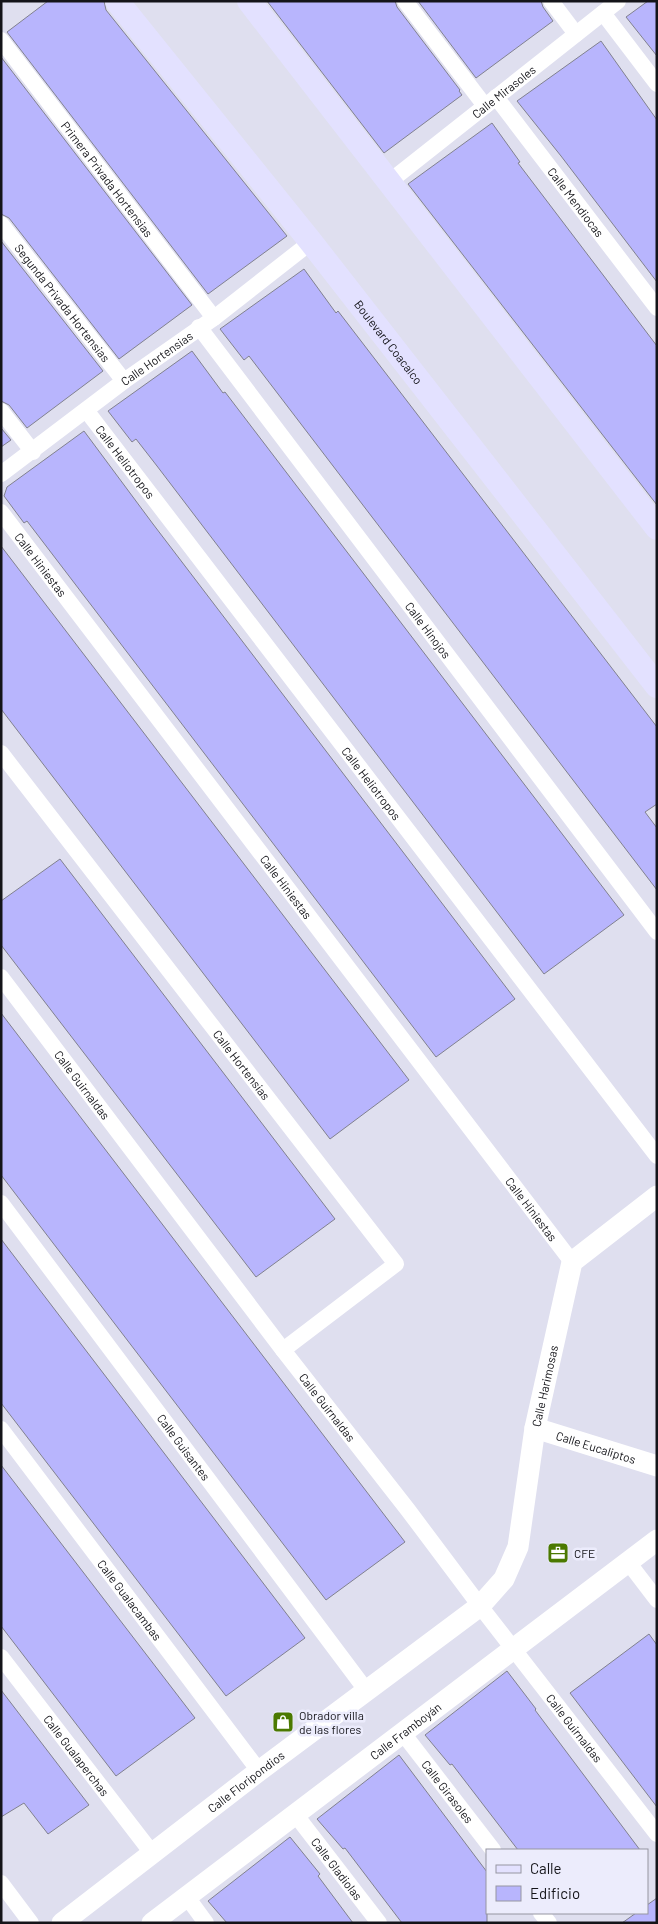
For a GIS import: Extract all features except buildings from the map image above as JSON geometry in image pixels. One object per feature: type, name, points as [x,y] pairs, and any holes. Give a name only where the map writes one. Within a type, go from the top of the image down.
[{"type":"main road","name":"Boulevard Coacalco","points":[[117,1],[311,242],[657,686]]},
{"type":"main road","points":[[249,1],[657,528]]},
{"type":"street","name":"Calle Mendiocas","points":[[405,1],[490,102],[657,308]]},
{"type":"street","points":[[551,1],[576,34]]},
{"type":"street","name":"Calle Mirasoles","points":[[389,182],[618,1]]},
{"type":"street","points":[[603,14],[657,84]]},
{"type":"street","name":"Primera Privada Hortensias","points":[[1,40],[214,318]]},
{"type":"street","name":"Segunda Privada Hortensias","points":[[1,224],[124,381]]},
{"type":"street","name":"Calle Hortensias","points":[[1,474],[124,381],[214,318],[311,242]]},
{"type":"street","name":"Calle Hinojos","points":[[199,327],[657,932]]},
{"type":"street","name":"Calle Heliotropos","points":[[86,410],[657,1156]]},
{"type":"street","points":[[1,411],[32,452]]},
{"type":"street","name":"Calle Hiniestas","points":[[1,512],[572,1262]]},
{"type":"street","name":"Calle Hortensias","points":[[1,753],[396,1264],[283,1350]]},
{"type":"street","name":"Calle Guirnaldas","points":[[1,978],[283,1350],[657,1834]]},
{"type":"street","points":[[572,1262],[657,1196]]},
{"type":"street","name":"Calle Guisantes","points":[[1,1203],[366,1690]]},
{"type":"street","name":"Calle Harimosas","points":[[480,1606],[504,1578],[518,1547],[535,1428],[572,1262]]},
{"type":"street","name":"Calle Eucaliptos","points":[[535,1428],[657,1466]]},
{"type":"street","name":"Calle Gualacambas","points":[[1,1429],[260,1771]]},
{"type":"street","name":"Calle Framboyán","points":[[152,1923],[657,1540]]},
{"type":"street","points":[[628,1562],[657,1600]]},
{"type":"street","name":"Calle Floripondios","points":[[62,1923],[366,1690],[480,1606]]},
{"type":"street","name":"Calle Gualaperchas","points":[[1,1657],[152,1853]]},
{"type":"street","name":"Calle Girasoles","points":[[402,1732],[492,1849]]},
{"type":"street","name":"Calle Gladiolas","points":[[295,1814],[379,1923]]},
{"type":"street","points":[[1,1883],[31,1923]]},
{"type":"street","points":[[187,1897],[206,1923]]},
{"type":"place","name":"CFE","points":[[558,1553]]},
{"type":"place","name":"Obrador villa de las flores","points":[[283,1722]]}]
